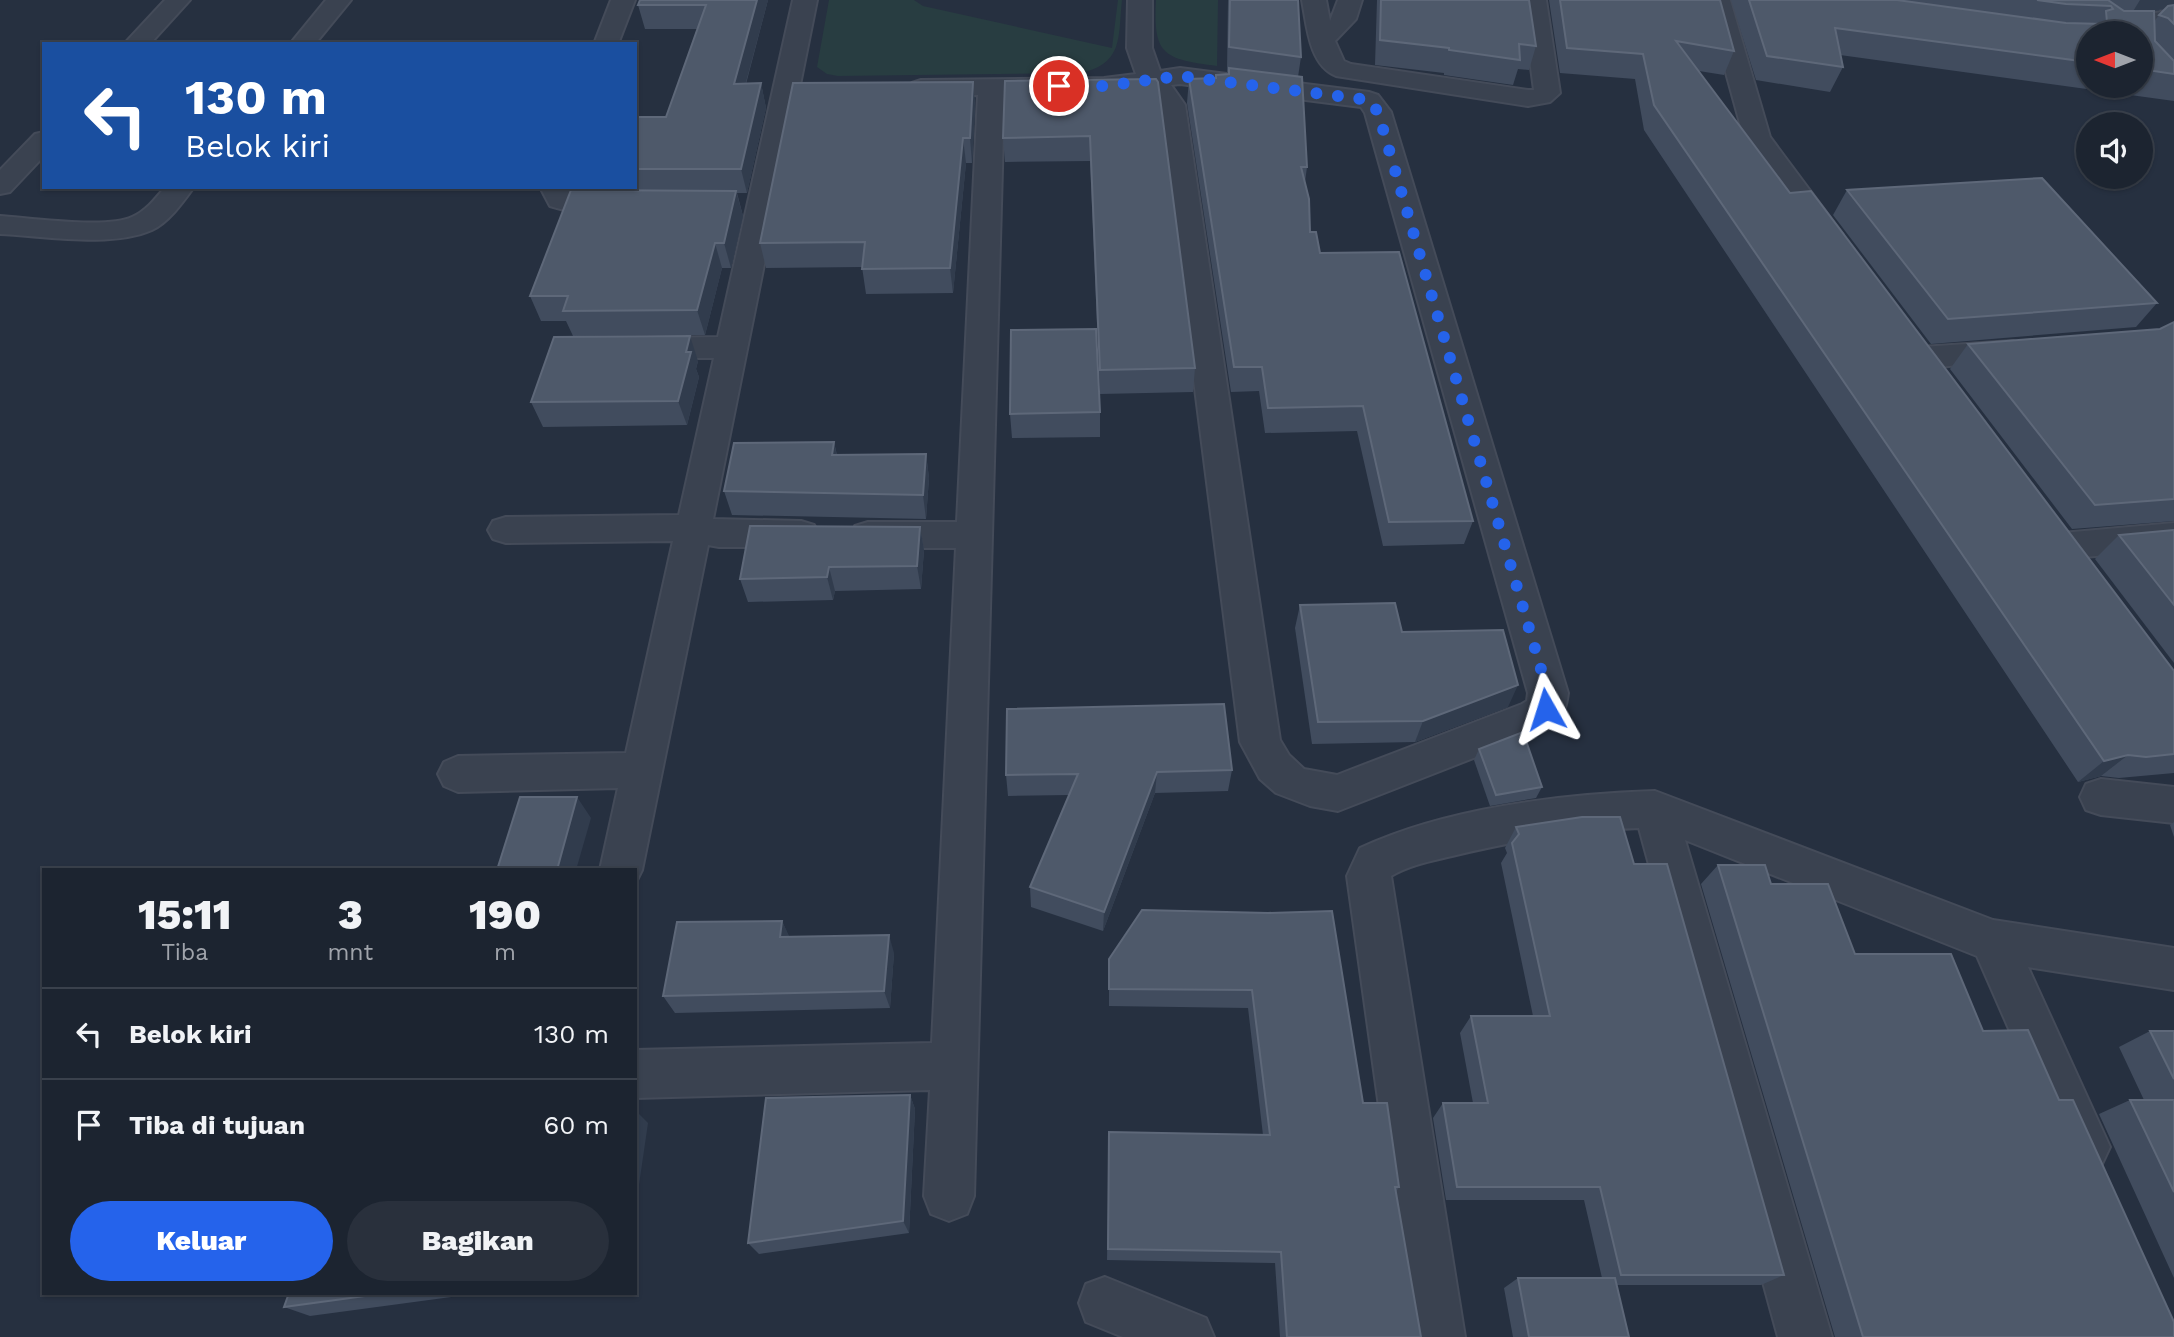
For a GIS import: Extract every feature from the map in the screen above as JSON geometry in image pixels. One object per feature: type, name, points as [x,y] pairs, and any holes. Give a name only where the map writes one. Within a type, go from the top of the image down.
[{"type":"street","points":[[138,42],[178,0]]},
{"type":"street","points":[[304,42],[339,0]]},
{"type":"street","points":[[607,42],[623,0]]},
{"type":"street","points":[[621,868],[731,348],[748,205],[800,89],[805,0]]},
{"type":"street","points":[[895,88],[1104,86],[1150,78],[1209,77],[1369,100],[1378,112],[1548,693],[1546,709],[1536,716],[1338,793],[1303,788],[1273,769],[1260,742],[1172,105],[1166,92],[1150,78],[1138,47],[1140,0]]},
{"type":"street","points":[[1314,0],[1322,39],[1333,66],[1345,71],[1528,98],[1541,97],[1547,93],[1534,0]]},
{"type":"street","points":[[1322,39],[1341,27],[1349,12],[1350,0]]},
{"type":"street","points":[[1718,0],[1757,138],[1822,205],[1848,260]]},
{"type":"street","points":[[2151,21],[2174,16]]},
{"type":"street","points":[[2153,35],[2174,34]]},
{"type":"street","points":[[949,1196],[991,87]]},
{"type":"street","points":[[0,186],[42,142]]},
{"type":"street","points":[[0,225],[109,229],[138,226],[156,215],[178,189]]},
{"type":"street","points":[[555,189],[560,200],[573,204],[640,204]]},
{"type":"street","points":[[1946,391],[1913,347],[2043,348]]},
{"type":"street","points":[[609,349],[731,348]]},
{"type":"street","points":[[506,530],[693,528],[719,534],[974,535]]},
{"type":"street","points":[[2086,578],[2053,535],[2174,536]]},
{"type":"street","points":[[458,774],[642,770]]},
{"type":"street","points":[[2101,797],[2174,805]]},
{"type":"street","points":[[1655,809],[1805,1337]]},
{"type":"street","points":[[1438,1337],[1369,876],[1375,862],[1399,850],[1515,822],[1596,811],[1655,809],[1993,941],[2174,970]]},
{"type":"street","points":[[1993,941],[2104,1188]]},
{"type":"street","points":[[637,1074],[954,1066]]},
{"type":"street","points":[[1105,1303],[1187,1337]]},
{"type":"green space","points":[[829,0],[914,0],[923,6],[1112,48],[1118,0],[1122,0],[1119,37],[1112,55],[1095,69],[1081,73],[838,76],[827,74],[817,67]]},
{"type":"green space","points":[[1156,0],[1218,0],[1217,66],[1173,57],[1165,51],[1157,33]]},
{"type":"building","points":[[640,0],[757,0],[734,84],[761,83],[741,169],[637,169],[637,117],[666,117],[706,5],[638,5]]},
{"type":"building","points":[[1230,0],[1298,0],[1301,57],[1229,47]]},
{"type":"building","points":[[1381,0],[1529,0],[1536,46],[1519,44],[1520,60],[1380,40]]},
{"type":"building","points":[[1560,0],[1720,0],[1734,51],[1676,41],[1790,193],[1811,191],[2174,671],[2174,754],[2146,757],[2128,755],[2104,761],[1654,105],[1643,54],[1567,48]]},
{"type":"building","points":[[1749,0],[1897,0],[2076,23],[2076,60],[1835,28],[1843,67],[1767,56]]},
{"type":"building","points":[[2037,0],[2108,0],[2124,11],[2154,11],[2155,41],[2174,61],[2174,74],[2153,71],[2153,21],[2107,21],[2106,11],[2113,9],[2111,6]]},
{"type":"building","points":[[2174,5],[2174,24],[2159,15],[2168,6]]},
{"type":"building","points":[[1229,68],[1302,77],[1307,167],[1301,167],[1309,199],[1310,232],[1316,232],[1320,253],[1399,252],[1473,521],[1389,522],[1363,406],[1268,408],[1262,367],[1234,367],[1189,79],[1216,78],[1216,75],[1229,74]]},
{"type":"building","points":[[1156,79],[1195,368],[1100,370],[1090,136],[1003,138],[1005,81]]},
{"type":"building","points":[[973,82],[970,138],[963,138],[950,268],[862,269],[865,242],[760,243],[793,83]]},
{"type":"building","points":[[2042,178],[2157,303],[1948,319],[1847,190]]},
{"type":"building","points":[[571,190],[736,191],[724,243],[715,243],[697,310],[563,311],[568,296],[530,296]]},
{"type":"building","points":[[2174,322],[2174,499],[2095,505],[1968,344],[2160,329]]},
{"type":"building","points":[[1096,329],[1100,412],[1010,414],[1011,330]]},
{"type":"building","points":[[690,336],[686,352],[691,352],[678,401],[531,402],[554,337]]},
{"type":"building","points":[[834,442],[832,455],[926,454],[923,495],[724,491],[734,443]]},
{"type":"building","points":[[750,526],[920,527],[917,566],[829,567],[827,577],[740,579]]},
{"type":"building","points":[[2174,530],[2174,605],[2119,535]]},
{"type":"building","points":[[1395,603],[1402,632],[1503,630],[1518,685],[1423,721],[1318,722],[1300,605]]},
{"type":"building","points":[[1224,704],[1232,770],[1157,772],[1104,912],[1030,887],[1078,774],[1006,775],[1007,709]]},
{"type":"building","points":[[1523,732],[1542,787],[1496,795],[1479,749]]},
{"type":"building","points":[[520,797],[577,797],[558,868],[498,868]]},
{"type":"building","points":[[1582,817],[1620,817],[1634,864],[1667,864],[1784,1275],[1621,1275],[1600,1187],[1457,1187],[1443,1103],[1488,1103],[1471,1016],[1550,1016],[1512,843],[1519,834],[1516,827]]},
{"type":"building","points":[[1718,865],[1765,865],[1771,884],[1828,884],[1855,954],[1951,954],[1983,1031],[2028,1030],[2059,1100],[2073,1100],[2174,1322],[2174,1337],[1863,1337]]},
{"type":"building","points":[[1142,910],[1268,913],[1332,911],[1363,1103],[1387,1103],[1399,1187],[1395,1187],[1421,1337],[1287,1337],[1281,1252],[1108,1249],[1109,1132],[1270,1135],[1252,990],[1109,989],[1109,959]]},
{"type":"building","points":[[782,921],[780,937],[889,935],[884,991],[663,996],[677,922]]},
{"type":"building","points":[[2150,1031],[2174,1031],[2174,1079]]},
{"type":"building","points":[[910,1095],[903,1221],[748,1243],[766,1098]]},
{"type":"building","points":[[2130,1100],[2174,1100],[2174,1192]]},
{"type":"building","points":[[1518,1278],[1615,1278],[1629,1337],[1529,1337]]},
{"type":"building","points":[[288,1295],[372,1295],[284,1307]]},
{"type":"route","points":[[1059,86],[1104,86],[1180,76],[1209,77],[1369,100],[1378,112],[1548,693],[1546,709]]}]
